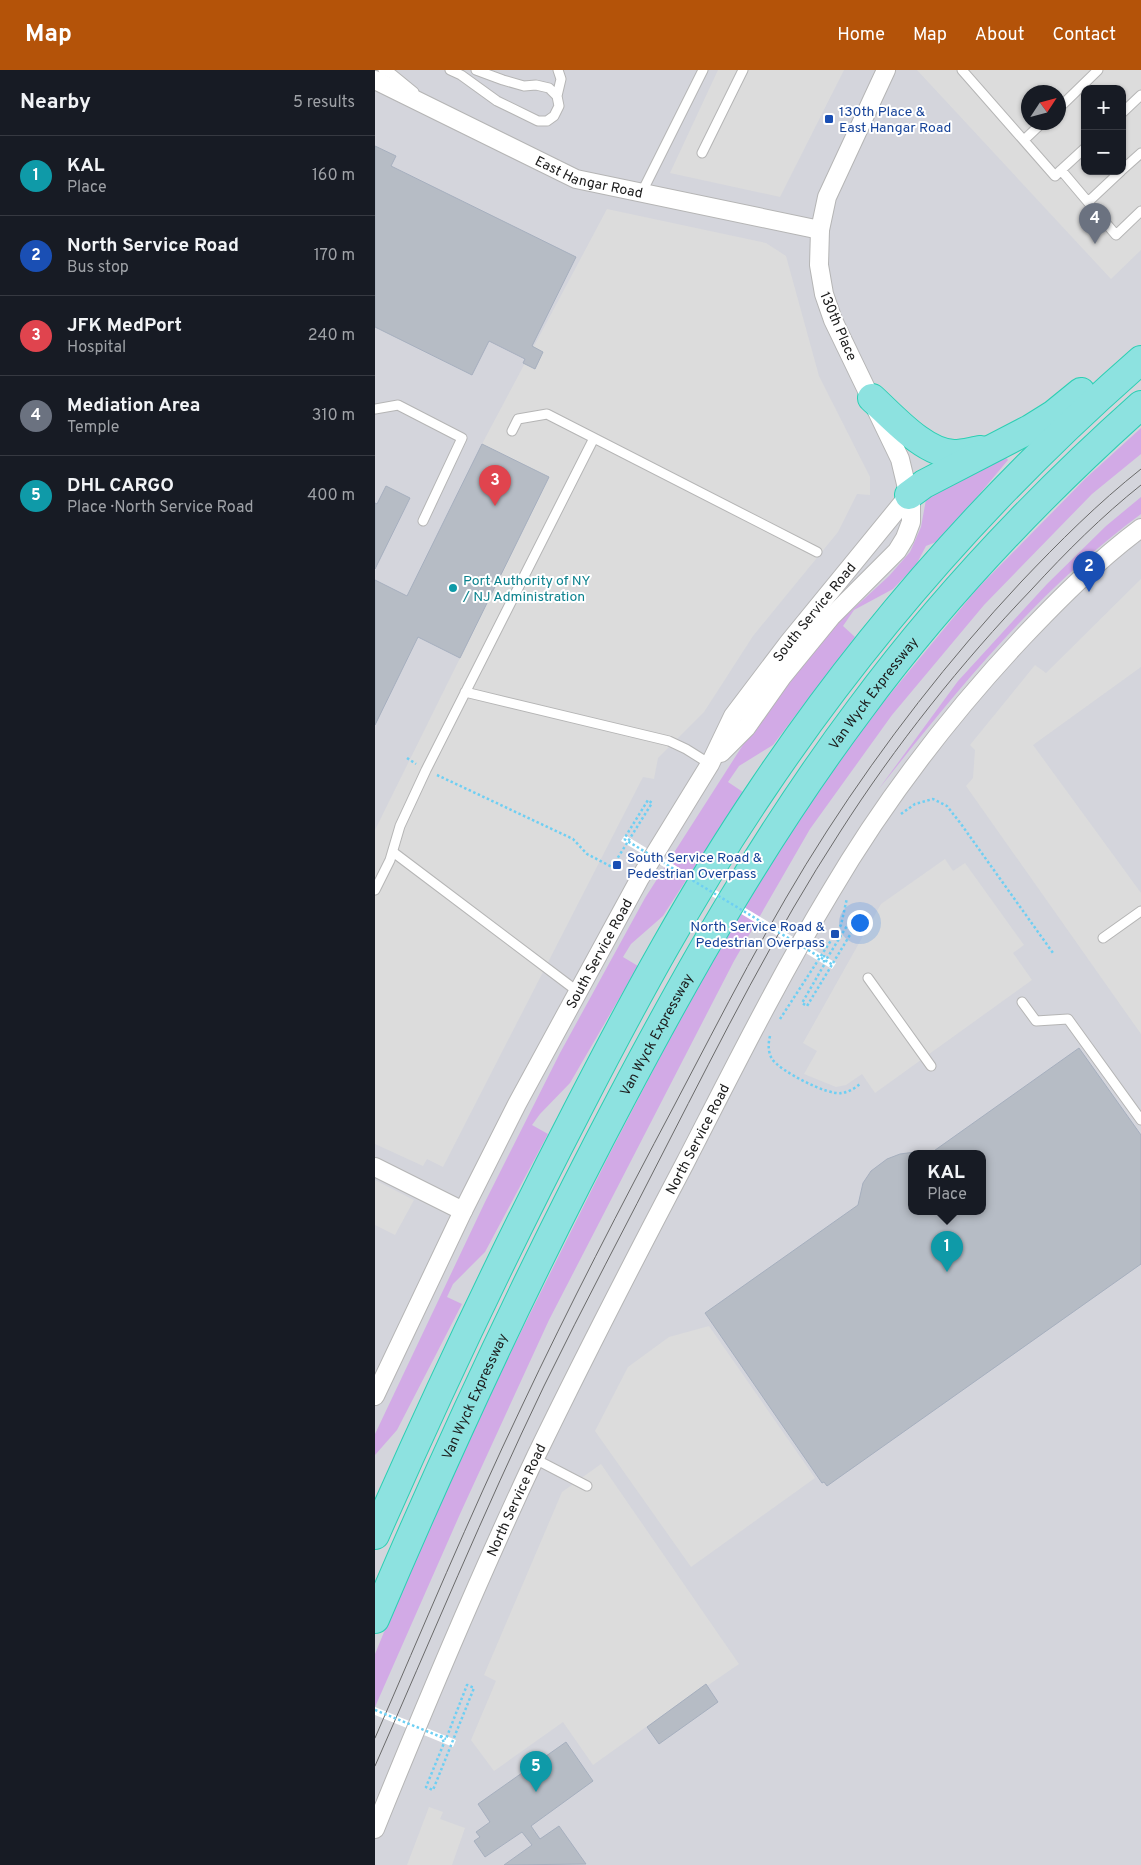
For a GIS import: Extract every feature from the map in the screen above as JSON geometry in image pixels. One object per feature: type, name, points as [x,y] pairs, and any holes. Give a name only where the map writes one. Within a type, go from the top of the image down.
[{"type":"highway","points":[[909,494],[924,484],[1043,421],[1077,395],[1141,353]]},
{"type":"highway","points":[[375,1535],[490,1285],[591,1084],[672,934],[760,791],[854,662],[944,554],[1028,466],[1089,406],[1141,360]]},
{"type":"highway","points":[[871,398],[914,436],[938,450],[953,454],[993,448]]},
{"type":"highway","name":"Van Wyck Expressway","points":[[375,1619],[472,1399],[574,1188],[679,990],[750,868],[812,774],[932,618],[1027,514],[1141,405]]},
{"type":"street","name":"130th Place","points":[[710,764],[746,728],[787,670],[831,617],[897,552],[911,522],[909,494],[900,459],[836,326],[824,294],[819,265],[820,230],[827,197],[886,70]]},
{"type":"street","name":"East Hangar Road","points":[[375,80],[576,179],[820,230]]},
{"type":"street","name":"South Service Road","points":[[375,1396],[463,1211],[577,991],[640,878],[710,764],[733,716],[909,494]]},
{"type":"street","name":"North Service Road","points":[[375,1828],[431,1691],[535,1459],[613,1301],[809,928],[868,832],[942,730],[1009,652],[1069,589],[1141,528]]},
{"type":"street","points":[[375,1168],[463,1211]]},
{"type":"lane","points":[[383,70],[392,74],[439,112]]},
{"type":"lane","points":[[450,70],[461,75],[497,101],[539,122],[547,121],[555,116],[559,106],[557,96],[561,79],[558,70]]},
{"type":"lane","points":[[642,192],[703,70]]},
{"type":"lane","points":[[702,153],[743,70]]},
{"type":"lane","points":[[962,70],[1055,176],[1081,152]]},
{"type":"lane","points":[[1066,101],[1098,70]]},
{"type":"lane","points":[[480,71],[524,86],[537,85],[549,88],[557,96]]},
{"type":"lane","points":[[1126,109],[1141,95]]},
{"type":"lane","points":[[1024,140],[1035,130]]},
{"type":"lane","points":[[1126,167],[1141,153]]},
{"type":"lane","points":[[1061,170],[1116,235],[1141,212]]},
{"type":"lane","points":[[1088,202],[1118,175]]},
{"type":"lane","points":[[375,409],[398,405],[462,438],[423,520]]},
{"type":"lane","points":[[513,431],[518,419],[547,414],[817,552]]},
{"type":"lane","points":[[375,890],[393,852],[400,826],[426,770],[594,438]]},
{"type":"lane","points":[[465,692],[669,741],[710,764]]},
{"type":"lane","points":[[393,852],[577,991]]},
{"type":"lane","points":[[1103,938],[1141,911]]},
{"type":"lane","points":[[868,978],[931,1066]]},
{"type":"lane","points":[[1022,1002],[1037,1021],[1068,1019],[1141,1120]]},
{"type":"lane","points":[[535,1459],[587,1486]]},
{"type":"path","points":[[407,758],[426,770],[467,787],[573,839],[587,854],[612,867],[652,803],[648,800],[624,839],[826,960],[833,965]]},
{"type":"path","points":[[900,814],[915,804],[933,799],[947,806],[1053,953]]},
{"type":"path","points":[[778,1021],[841,925],[848,895]]},
{"type":"path","points":[[824,953],[824,965],[802,1003],[807,1006],[859,920],[853,916],[826,960]]},
{"type":"path","points":[[771,1034],[768,1050],[772,1059],[779,1067],[828,1092],[837,1094],[844,1093],[860,1084]]},
{"type":"path","points":[[375,1710],[446,1738],[467,1685],[474,1688],[433,1790],[426,1786],[444,1744],[441,1735]]},
{"type":"shaded area","points":[[375,70],[1141,70],[1141,1865],[375,1865]]},
{"type":"shaded area","points":[[718,70],[844,70],[780,197],[670,173]]},
{"type":"shaded area","points":[[917,70],[1141,70],[1141,250],[1111,279]]},
{"type":"shaded area","points":[[607,209],[766,243],[786,256],[819,376],[870,477],[870,495],[857,494],[838,532],[753,636],[704,712],[658,758],[654,779],[643,777],[443,1167],[427,1159],[423,1166],[375,1144],[375,830],[549,478],[482,444]]},
{"type":"shaded area","points":[[1141,428],[1141,454],[1092,494],[984,605],[892,715],[810,829],[734,961],[549,1320],[460,1514],[375,1707],[375,1654],[419,1547],[510,1354],[609,1155],[693,994],[760,878],[858,733],[977,589],[1086,478]]},
{"type":"shaded area","points":[[1004,455],[1008,460],[941,540],[926,546],[916,565],[893,589],[854,610],[843,626],[855,637],[773,745],[739,766],[728,782],[743,792],[663,916],[631,944],[623,957],[638,966],[570,1083],[532,1125],[548,1134],[485,1252],[453,1284],[447,1297],[462,1304],[397,1430],[375,1455],[375,1434],[485,1202],[560,1053],[645,898],[755,726],[813,649],[889,576],[910,552],[921,527],[927,494]]},
{"type":"shaded area","points":[[1141,497],[1141,514],[1103,544],[1033,608],[938,715],[878,790],[958,681],[1047,584],[1106,526]]},
{"type":"shaded area","points":[[1141,579],[1141,667],[1033,745],[1141,893],[1141,1034],[966,786],[973,778],[975,750],[970,745],[1035,665],[1046,673]]},
{"type":"shaded area","points":[[945,859],[953,871],[965,863],[1024,945],[1013,953],[1032,980],[875,1093],[862,1074],[846,1085],[836,1087],[804,1074],[817,1051],[803,1043],[881,904]]},
{"type":"shaded area","points":[[375,1180],[414,1200],[395,1235],[375,1225]]},
{"type":"shaded area","points":[[709,1326],[815,1478],[691,1567],[595,1431],[628,1367],[669,1337]]},
{"type":"shaded area","points":[[601,1464],[739,1664],[707,1686],[706,1684],[593,1765],[563,1722],[494,1771],[471,1740],[496,1681],[484,1675],[562,1492]]},
{"type":"shaded area","points":[[429,1807],[443,1812],[440,1819],[465,1828],[452,1865],[407,1865]]},
{"type":"pier","points":[[625,835],[836,963],[832,969],[621,841]]},
{"type":"pier","points":[[375,1707],[456,1740],[453,1747],[375,1715]]},
{"type":"building","points":[[375,146],[396,156],[391,166],[576,257],[532,346],[543,352],[535,369],[523,363],[525,359],[489,341],[472,375],[375,327]]},
{"type":"building","name":"Port Authority of NY / NJ Administration","points":[[482,444],[549,477],[460,658],[418,637],[375,725],[375,580],[407,596]]},
{"type":"building","points":[[386,486],[410,498],[375,569],[375,503],[377,504]]},
{"type":"building","points":[[1079,1048],[1141,1135],[1141,1264],[827,1486],[824,1482],[822,1483],[705,1313],[858,1205],[863,1183],[871,1171],[887,1159],[900,1154],[908,1153],[908,1215],[986,1215],[986,1150],[935,1150]]},
{"type":"building","points":[[706,1684],[718,1702],[659,1744],[647,1727]]},
{"type":"building","points":[[566,1742],[593,1781],[531,1826],[540,1839],[559,1826],[586,1864],[504,1865],[532,1845],[522,1832],[485,1857],[474,1841],[480,1837],[476,1832],[490,1822],[478,1804]]},
{"type":"tram line","points":[[375,1738],[483,1490],[558,1332],[729,1001],[766,932],[806,864],[894,734],[968,641],[1064,538],[1109,495],[1141,469]]},
{"type":"tram line","points":[[375,1766],[479,1528],[544,1386],[729,1025],[793,908],[861,800],[930,706],[980,646],[1058,562],[1098,522],[1141,485]]},
{"type":"place","name":"130th Place & East Hangar Road","points":[[829,119]]},
{"type":"place","name":"Mediation Area","points":[[1095,244]]},
{"type":"place","name":"JFK MedPort","points":[[495,506]]},
{"type":"place","name":"Port Authority of NY / NJ Administration","points":[[453,588]]},
{"type":"place","name":"North Service Road","points":[[1089,592]]},
{"type":"place","name":"South Service Road & Pedestrian Overpass","points":[[617,865]]},
{"type":"place","name":"North Service Road & Pedestrian Overpass","points":[[835,934]]},
{"type":"place","name":"KAL","points":[[947,1272]]},
{"type":"place","name":"DHL CARGO","points":[[536,1792]]}]
